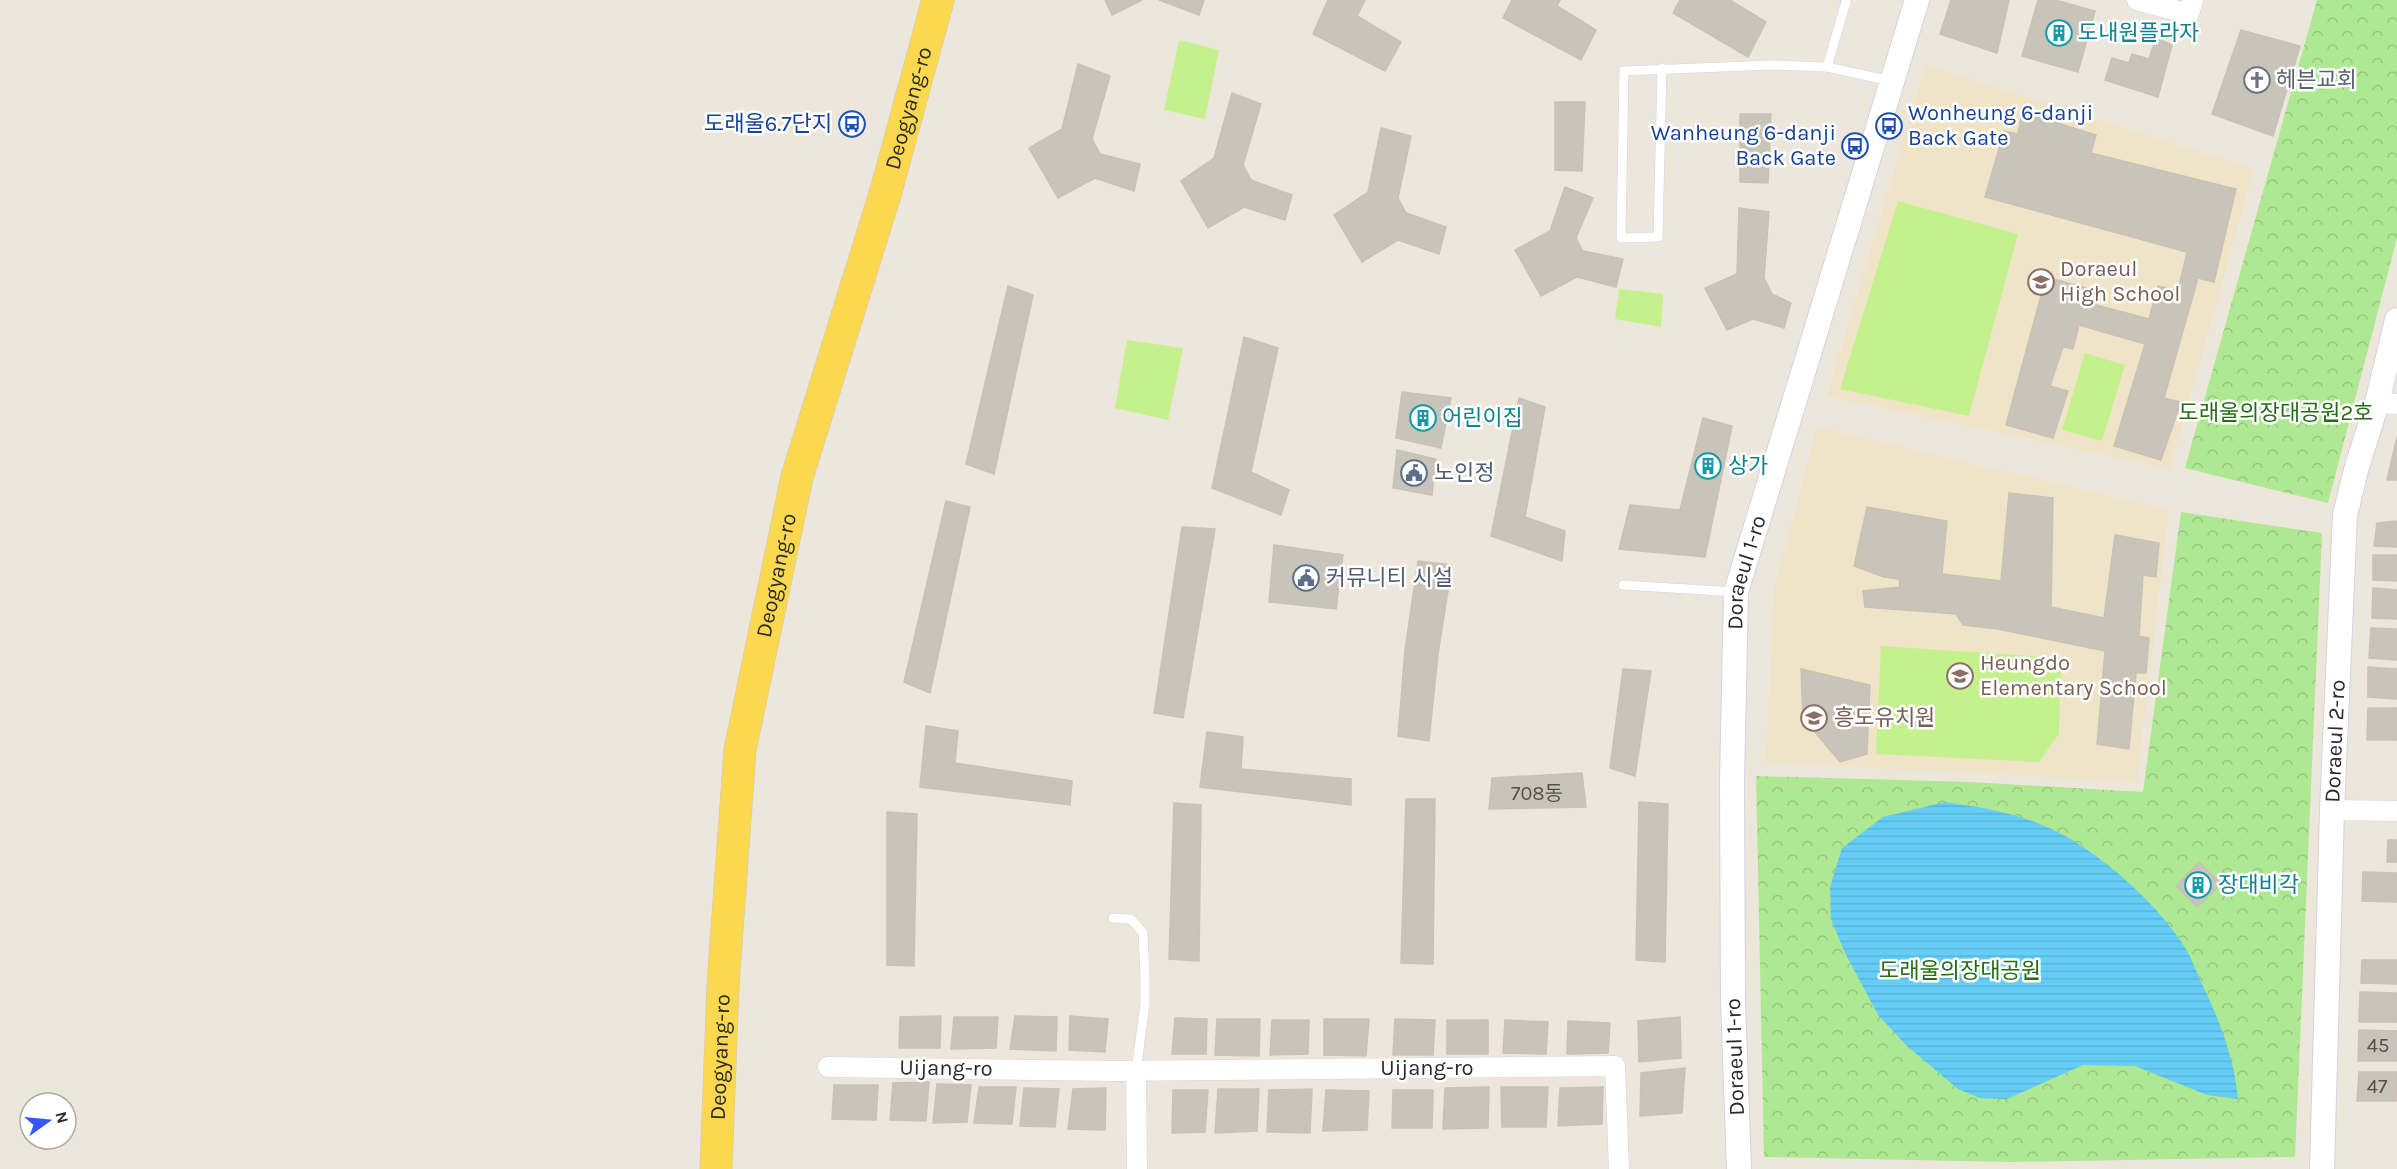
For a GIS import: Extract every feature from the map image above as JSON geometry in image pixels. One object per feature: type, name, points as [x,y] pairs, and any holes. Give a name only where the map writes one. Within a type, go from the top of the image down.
[{"type":"main road","name":"Deogyang-ro","points":[[716,1169],[723,985],[740,750],[797,477],[886,191],[938,0]]},
{"type":"street","name":"Doraeul 1-ro","points":[[1739,1169],[1733,1001],[1732,782],[1736,592],[1917,0]]},
{"type":"street","points":[[2136,0],[2189,14],[2193,0]]},
{"type":"street","name":"Doraeul 2-ro","points":[[2322,1169],[2332,810],[2345,515],[2356,470],[2387,403],[2397,320]]},
{"type":"street","points":[[2332,810],[2397,811]]},
{"type":"street","name":"Uijang-ro","points":[[828,1066],[1136,1071],[1615,1066],[1619,1169]]},
{"type":"street","points":[[1136,1071],[1137,1169]]},
{"type":"lane","points":[[1827,67],[1846,2]]},
{"type":"lane","points":[[1662,68],[1658,237],[1621,238],[1624,71],[1662,68],[1827,67],[1891,81]]},
{"type":"lane","points":[[1623,585],[1736,592]]},
{"type":"lane","points":[[1113,918],[1131,919],[1143,933],[1145,1004],[1136,1071]]},
{"type":"shaded area","name":"Doraeul High School","points":[[1926,65],[2254,169],[2170,469],[1827,396]]},
{"type":"shaded area","name":"Heungdo Elementary School","points":[[1817,427],[2169,510],[2137,782],[1766,762],[1774,590]]},
{"type":"green space","name":"도래울의장대공원2호","points":[[2317,0],[2397,0],[2397,238],[2328,503],[2185,468]]},
{"type":"green space","points":[[1179,40],[1219,50],[1205,119],[1164,110]]},
{"type":"green space","points":[[1898,201],[2018,234],[1969,416],[1840,389]]},
{"type":"green space","points":[[1619,289],[1663,294],[1661,327],[1615,319]]},
{"type":"green space","points":[[1127,340],[1183,348],[1168,420],[1115,408]]},
{"type":"green space","points":[[2085,353],[2125,365],[2102,441],[2062,430]]},
{"type":"green space","name":"도래울의장대공원","points":[[2181,512],[2322,533],[2295,1157],[2011,1162],[1764,1157],[1756,776],[1970,782],[2143,792]]},
{"type":"green space","points":[[1881,646],[2061,658],[2059,734],[2039,762],[1876,754]]},
{"type":"water","points":[[1945,802],[2008,813],[2053,829],[2117,872],[2148,902],[2175,933],[2192,961],[2225,1039],[2238,1099],[2207,1095],[2135,1066],[2083,1065],[2007,1099],[1980,1098],[1958,1089],[1907,1046],[1878,1015],[1844,951],[1831,919],[1830,887],[1842,848],[1883,817]]},
{"type":"building","points":[[1105,0],[1142,0],[1112,15]]},
{"type":"building","points":[[1159,0],[1204,0],[1199,15]]},
{"type":"building","points":[[1328,0],[1365,0],[1357,16],[1401,42],[1385,71],[1313,34]]},
{"type":"building","points":[[1512,0],[1560,0],[1557,6],[1596,30],[1581,60],[1503,18]]},
{"type":"building","points":[[1680,0],[1730,0],[1766,22],[1748,57],[1673,13]]},
{"type":"building","points":[[1951,0],[2009,0],[1997,53],[1940,34]]},
{"type":"building","name":"도내원플라자","points":[[2038,0],[2055,0],[2095,11],[2078,72],[2022,56]]},
{"type":"building","name":"헤븐교회","points":[[2241,30],[2300,46],[2273,136],[2212,114]]},
{"type":"building","points":[[2156,38],[2172,45],[2158,97],[2105,80],[2112,58],[2129,63],[2132,54],[2149,59]]},
{"type":"building","points":[[1078,64],[1110,76],[1092,139],[1100,154],[1140,164],[1134,191],[1095,178],[1058,198],[1029,148],[1062,129]]},
{"type":"building","points":[[1232,93],[1261,104],[1243,165],[1251,180],[1292,195],[1285,220],[1244,207],[1208,228],[1181,181],[1214,158]]},
{"type":"building","points":[[1555,102],[1585,102],[1582,171],[1555,170]]},
{"type":"building","points":[[2022,112],[2096,135],[2091,153],[2236,189],[2214,282],[2198,278],[2164,398],[2181,402],[2161,460],[2114,446],[2145,344],[2079,325],[2073,349],[2063,347],[2050,386],[2068,391],[2053,438],[2006,425],[2046,277],[2098,291],[2096,305],[2149,319],[2158,286],[2178,291],[2187,252],[1985,197],[2004,131],[2018,134]]},
{"type":"building","points":[[1740,114],[1771,114],[1768,183],[1740,182]]},
{"type":"building","points":[[1381,128],[1411,136],[1398,198],[1406,213],[1446,227],[1439,254],[1398,240],[1362,262],[1334,215],[1368,192]]},
{"type":"building","points":[[1565,187],[1593,198],[1576,238],[1583,251],[1623,259],[1616,287],[1577,277],[1541,296],[1515,250],[1550,231]]},
{"type":"building","points":[[1739,208],[1769,212],[1764,278],[1772,294],[1791,303],[1784,328],[1753,319],[1727,330],[1705,288],[1737,274]]},
{"type":"building","points":[[1008,286],[1033,295],[994,474],[966,464]]},
{"type":"building","points":[[1244,337],[1278,348],[1251,472],[1289,490],[1281,515],[1212,488]]},
{"type":"building","name":"어린이집","points":[[1402,392],[1451,398],[1441,448],[1396,438]]},
{"type":"building","points":[[1519,398],[1545,407],[1525,517],[1565,531],[1562,561],[1491,536]]},
{"type":"building","name":"상가","points":[[1703,418],[1732,426],[1705,557],[1619,549],[1630,505],[1680,510]]},
{"type":"building","points":[[2397,437],[2397,480],[2387,480]]},
{"type":"building","name":"노인정","points":[[1397,450],[1436,459],[1432,495],[1393,488]]},
{"type":"building","points":[[2009,493],[2053,498],[2051,607],[2104,618],[2115,535],[2159,543],[2156,577],[2143,575],[2139,636],[2149,638],[2146,673],[2136,673],[2129,749],[2097,744],[2105,651],[1998,629],[1963,625],[1956,614],[1865,607],[1863,591],[1900,587],[1899,579],[1884,577],[1854,566],[1867,507],[1947,521],[1942,574],[2001,581]]},
{"type":"building","points":[[946,501],[970,507],[930,693],[904,682]]},
{"type":"building","points":[[2397,521],[2397,547],[2374,546],[2377,523]]},
{"type":"building","points":[[1182,527],[1215,529],[1183,718],[1154,713]]},
{"type":"building","name":"커뮤니티 시설","points":[[1274,545],[1343,555],[1336,609],[1269,602]]},
{"type":"building","points":[[2373,555],[2397,555],[2397,581],[2373,580]]},
{"type":"building","points":[[1418,561],[1452,565],[1438,654],[1429,741],[1398,736],[1405,650]]},
{"type":"building","points":[[2373,588],[2397,590],[2397,619],[2372,618]]},
{"type":"building","points":[[2371,628],[2397,629],[2397,660],[2369,658]]},
{"type":"building","points":[[2368,667],[2397,669],[2397,699],[2368,697]]},
{"type":"building","points":[[1623,669],[1651,671],[1635,776],[1610,768]]},
{"type":"building","points":[[1801,669],[1870,685],[1867,754],[1840,762],[1803,718]]},
{"type":"building","points":[[2368,708],[2397,708],[2397,740],[2367,740]]},
{"type":"building","points":[[926,726],[958,731],[955,763],[1072,781],[1070,805],[920,787]]},
{"type":"building","points":[[1207,732],[1243,737],[1241,769],[1351,779],[1351,805],[1200,787]]},
{"type":"building","points":[[1582,773],[1586,807],[1489,809],[1492,778]]},
{"type":"building","points":[[1406,799],[1435,799],[1433,964],[1401,963]]},
{"type":"building","points":[[1639,802],[1668,804],[1665,962],[1636,960]]},
{"type":"building","points":[[1174,803],[1201,805],[1199,961],[1169,959]]},
{"type":"building","points":[[887,812],[917,814],[914,966],[887,965]]},
{"type":"building","points":[[2388,840],[2397,840],[2397,862],[2387,862]]},
{"type":"building","name":"장대비각","points":[[2199,862],[2221,884],[2197,907],[2176,886]]},
{"type":"building","points":[[2363,872],[2397,873],[2397,902],[2362,901]]},
{"type":"building","points":[[2362,960],[2397,960],[2397,984],[2361,983]]},
{"type":"building","points":[[2360,992],[2397,993],[2397,1022],[2359,1022]]},
{"type":"building","points":[[941,1016],[940,1048],[899,1048],[900,1017]]},
{"type":"building","points":[[1015,1016],[1057,1017],[1056,1051],[1010,1049]]},
{"type":"building","points":[[1070,1016],[1108,1019],[1105,1052],[1069,1050]]},
{"type":"building","points":[[954,1017],[998,1017],[996,1048],[951,1049]]},
{"type":"building","points":[[1680,1017],[1681,1058],[1639,1062],[1638,1021]]},
{"type":"building","points":[[1175,1018],[1207,1019],[1206,1054],[1172,1054]]},
{"type":"building","points":[[1217,1019],[1260,1019],[1259,1056],[1215,1055]]},
{"type":"building","points":[[1324,1019],[1369,1019],[1366,1056],[1324,1055]]},
{"type":"building","points":[[1395,1019],[1435,1020],[1433,1055],[1393,1055]]},
{"type":"building","points":[[1272,1020],[1309,1020],[1308,1054],[1270,1055]]},
{"type":"building","points":[[1447,1020],[1488,1020],[1488,1054],[1447,1054]]},
{"type":"building","points":[[1505,1020],[1548,1022],[1546,1054],[1503,1053]]},
{"type":"building","points":[[1568,1021],[1610,1023],[1608,1053],[1567,1054]]},
{"type":"building","points":[[2359,1030],[2397,1031],[2397,1061],[2358,1061]]},
{"type":"building","points":[[1685,1068],[1682,1113],[1640,1116],[1641,1073]]},
{"type":"building","points":[[2359,1072],[2397,1072],[2396,1101],[2357,1101]]},
{"type":"building","points":[[929,1082],[926,1121],[890,1120],[893,1083]]},
{"type":"building","points":[[937,1084],[971,1085],[967,1122],[933,1123]]},
{"type":"building","points":[[834,1085],[878,1085],[876,1120],[832,1119]]},
{"type":"building","points":[[979,1087],[1016,1087],[1012,1124],[974,1123]]},
{"type":"building","points":[[1489,1087],[1488,1128],[1443,1129],[1445,1088]]},
{"type":"building","points":[[1501,1087],[1548,1087],[1546,1127],[1502,1127]]},
{"type":"building","points":[[1603,1087],[1602,1124],[1558,1126],[1560,1088]]},
{"type":"building","points":[[1024,1088],[1059,1089],[1055,1127],[1020,1126]]},
{"type":"building","points":[[1106,1088],[1105,1130],[1068,1129],[1073,1089]]},
{"type":"building","points":[[1218,1089],[1259,1089],[1257,1131],[1215,1133]]},
{"type":"building","points":[[1312,1089],[1310,1133],[1267,1132],[1269,1090]]},
{"type":"building","points":[[1173,1090],[1208,1090],[1205,1132],[1172,1133]]},
{"type":"building","points":[[1326,1090],[1369,1091],[1367,1130],[1323,1131]]},
{"type":"building","points":[[1393,1090],[1433,1090],[1432,1128],[1392,1128]]},
{"type":"place","name":"도내원플라자","points":[[2059,33]]},
{"type":"place","name":"헤븐교회","points":[[2257,80]]},
{"type":"place","name":"도래울6.7단지","points":[[852,124]]},
{"type":"place","name":"Wonheung 6-danji Back Gate","points":[[1889,126]]},
{"type":"place","name":"Wanheung 6-danji Back Gate","points":[[1855,146]]},
{"type":"place","name":"Doraeul High School","points":[[2041,282]]},
{"type":"place","name":"어린이집","points":[[1423,418]]},
{"type":"place","name":"상가","points":[[1708,466]]},
{"type":"place","name":"노인정","points":[[1414,473]]},
{"type":"place","name":"커뮤니티 시설","points":[[1306,578]]},
{"type":"place","name":"Heungdo Elementary School","points":[[1960,676]]},
{"type":"place","name":"흥도유치원","points":[[1814,718]]},
{"type":"place","name":"장대비각","points":[[2198,885]]}]
